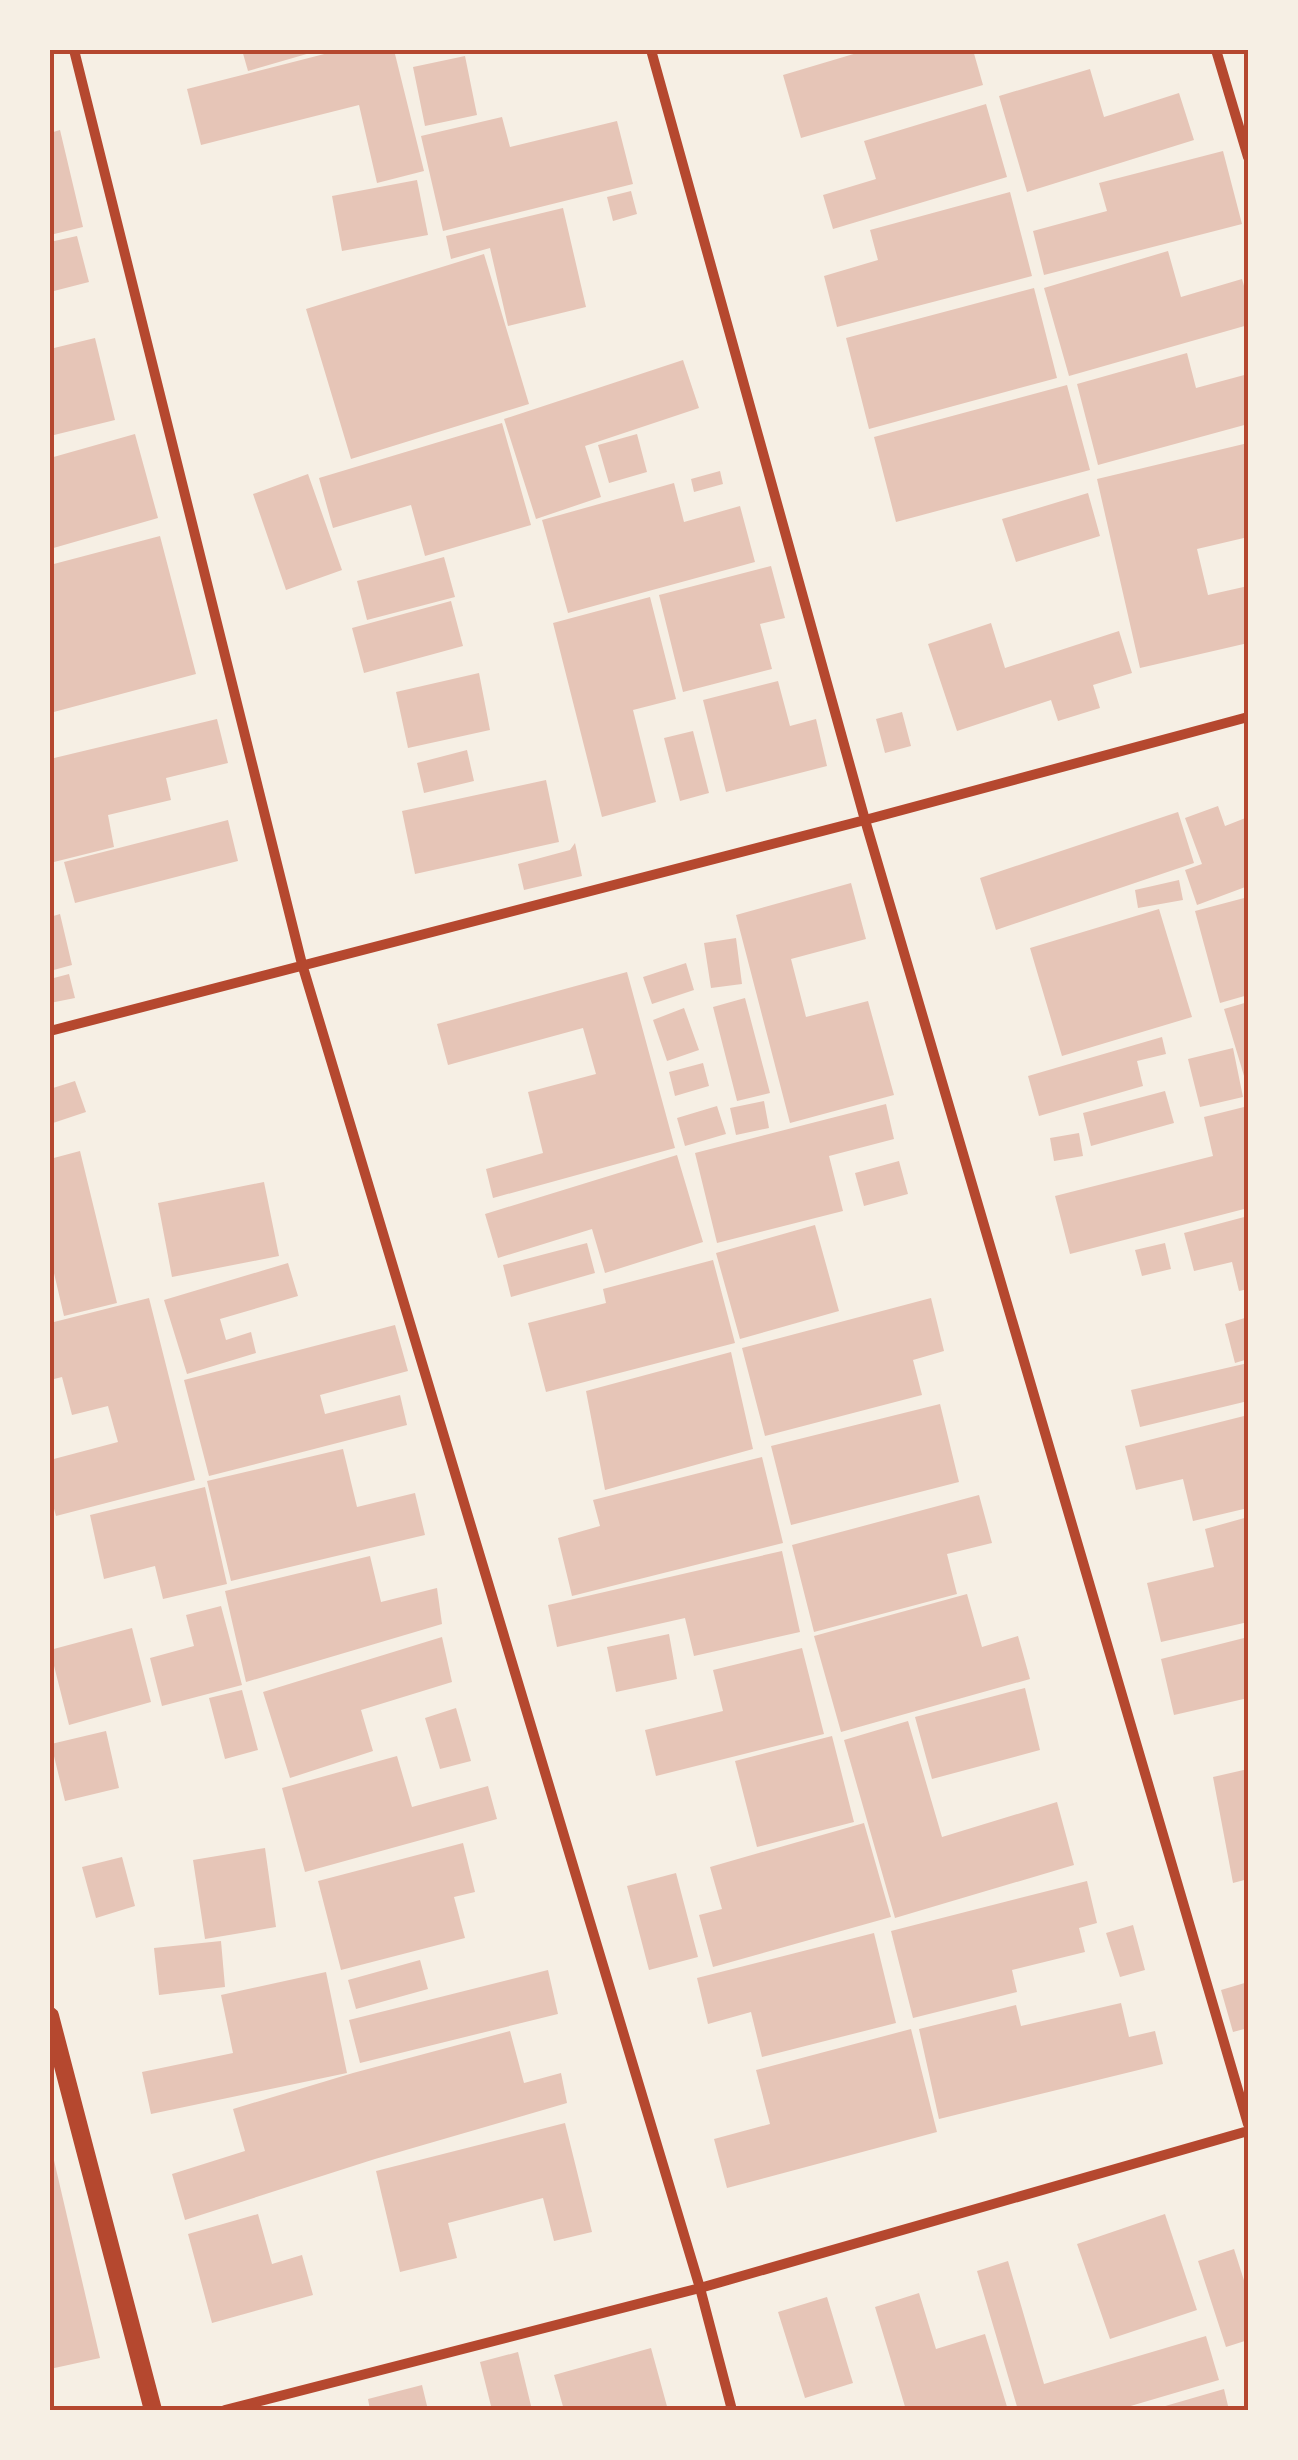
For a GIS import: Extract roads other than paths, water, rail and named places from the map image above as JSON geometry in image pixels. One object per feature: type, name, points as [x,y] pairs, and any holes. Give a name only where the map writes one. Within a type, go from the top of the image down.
[{"type":"street","points":[[74,50],[302,964],[700,2288],[732,2410]]},
{"type":"street","points":[[225,2410],[700,2288],[1248,2128],[865,820],[651,50]]},
{"type":"street","points":[[1216,50],[1248,158]]},
{"type":"street","points":[[50,1030],[1248,717]]},
{"type":"street","points":[[50,2016],[153,2410]]}]
